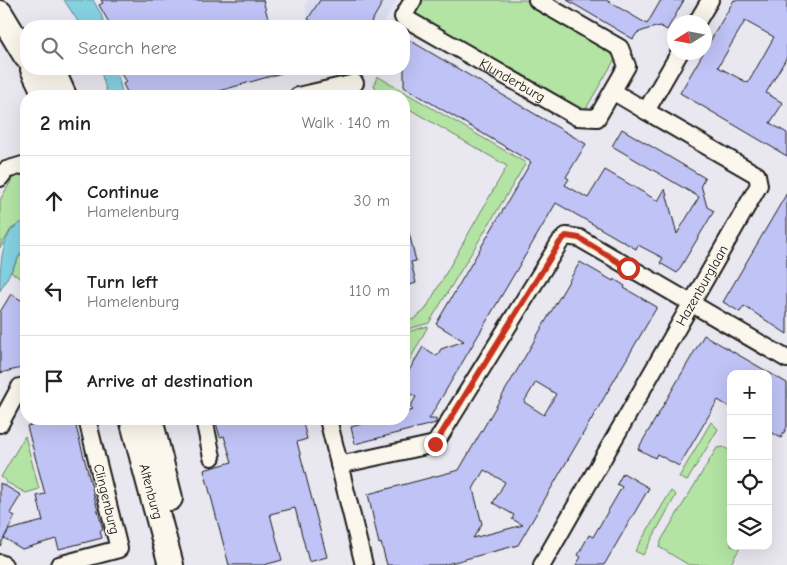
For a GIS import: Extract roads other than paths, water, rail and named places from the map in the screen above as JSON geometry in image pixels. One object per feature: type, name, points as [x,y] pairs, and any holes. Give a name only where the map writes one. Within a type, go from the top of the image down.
[{"type":"main road","points":[[10,0],[22,20]]},
{"type":"main road","points":[[0,12],[20,46]]},
{"type":"main road","points":[[36,75],[43,90]]},
{"type":"main road","points":[[55,75],[61,90]]},
{"type":"main road","name":"Altenburg","points":[[134,425],[172,565]]},
{"type":"main road","name":"Altenburg","points":[[152,425],[187,565]]},
{"type":"street","name":"Klunderburg","points":[[408,20],[403,17],[413,0]]},
{"type":"street","name":"Klunderburg","points":[[410,21],[577,117],[598,118],[627,66],[620,48],[536,0]]},
{"type":"street","points":[[701,15],[710,0]]},
{"type":"street","points":[[614,92],[646,111],[675,60]]},
{"type":"street","points":[[324,90],[355,83]]},
{"type":"street","name":"Hazenburglaan","points":[[542,565],[760,185],[758,175],[646,111]]},
{"type":"street","points":[[0,178],[6,170],[20,166]]},
{"type":"street","points":[[339,465],[435,444],[560,242],[566,236],[579,238],[691,305],[787,359]]},
{"type":"street","points":[[0,424],[20,387]]},
{"type":"street","name":"Clingenburg","points":[[59,565],[119,549],[88,425]]},
{"type":"street","points":[[205,425],[212,457]]},
{"type":"street","points":[[329,425],[364,565]]},
{"type":"street","points":[[0,563],[4,565]]},
{"type":"water","points":[[64,0],[93,0],[103,20],[77,20]]},
{"type":"water","points":[[102,75],[118,75],[121,90],[106,90]]},
{"type":"water","points":[[20,224],[20,255],[0,291],[3,250],[11,231]]}]
